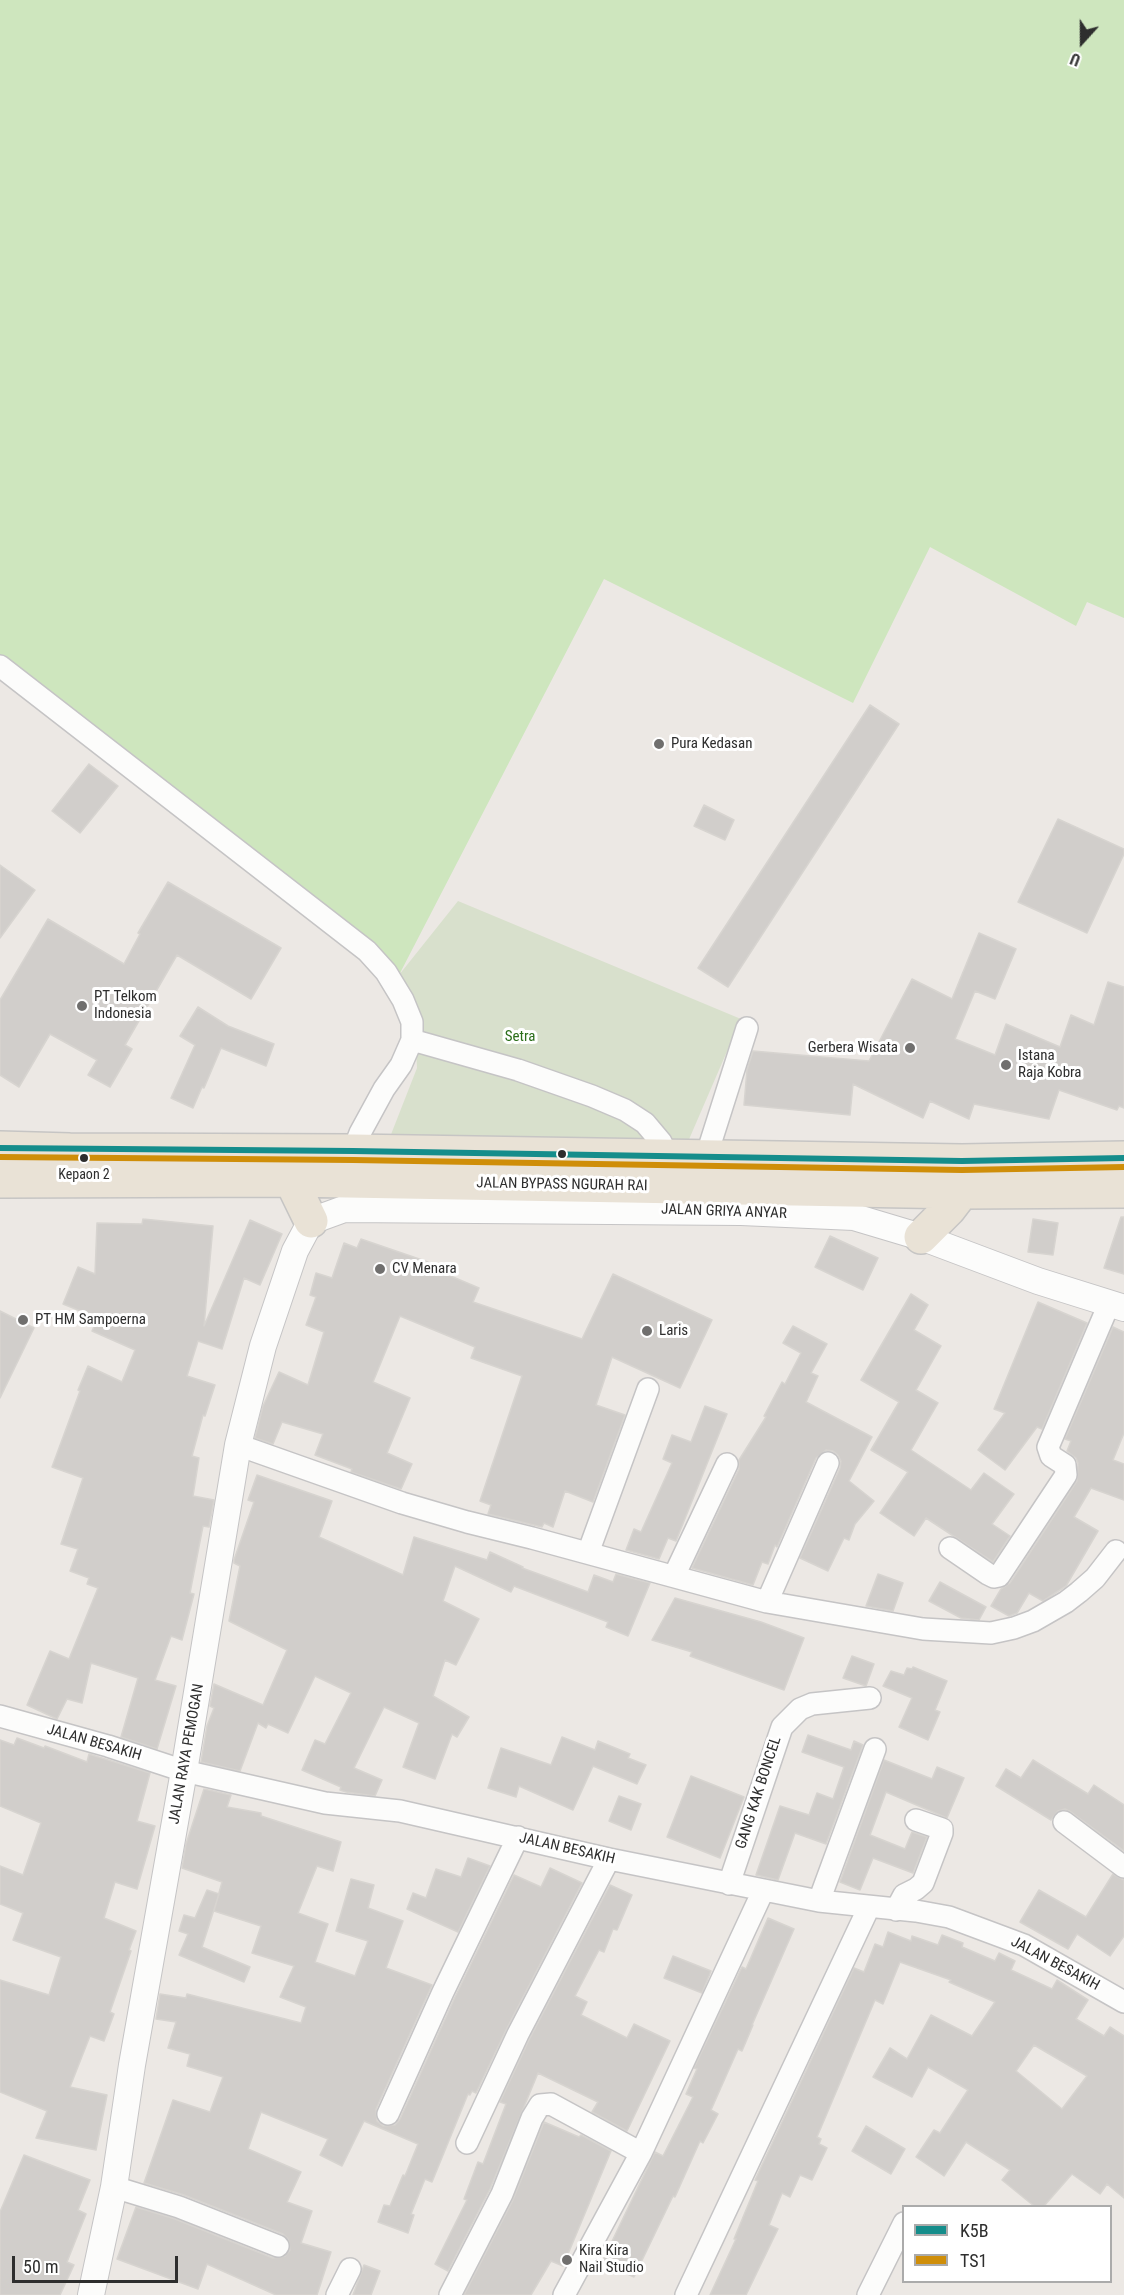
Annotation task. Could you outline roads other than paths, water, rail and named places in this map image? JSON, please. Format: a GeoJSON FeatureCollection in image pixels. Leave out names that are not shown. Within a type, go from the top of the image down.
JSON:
{"type":"FeatureCollection","features":[{"type":"Feature","properties":{"kind":"highway","name":"JALAN BYPASS NGURAH RAI"},"geometry":{"type":"LineString","coordinates":[[0,1148],[706,1157],[1124,1191]]}},
{"type":"Feature","properties":{"kind":"highway","name":"JALAN BYPASS NGURAH RAI"},"geometry":{"type":"LineString","coordinates":[[0,1181],[962,1177],[1124,1158]]}},
{"type":"Feature","properties":{"kind":"highway"},"geometry":{"type":"LineString","coordinates":[[921,1237],[950,1209],[962,1177]]}},
{"type":"Feature","properties":{"kind":"highway"},"geometry":{"type":"LineString","coordinates":[[291,1180],[311,1221]]}},
{"type":"Feature","properties":{"kind":"street"},"geometry":{"type":"LineString","coordinates":[[0,666],[367,951],[386,972],[403,1000],[412,1022],[412,1040],[404,1059],[360,1133],[353,1151]]}},
{"type":"Feature","properties":{"kind":"street"},"geometry":{"type":"LineString","coordinates":[[706,1157],[747,1028]]}},
{"type":"Feature","properties":{"kind":"street"},"geometry":{"type":"LineString","coordinates":[[412,1040],[518,1070],[625,1110],[645,1123],[661,1142],[668,1157]]}},
{"type":"Feature","properties":{"kind":"street","name":"JALAN GRIYA ANYAR"},"geometry":{"type":"LineString","coordinates":[[311,1221],[344,1209],[741,1212],[854,1217],[921,1237],[1038,1281],[1116,1306]]}},
{"type":"Feature","properties":{"kind":"street","name":"JALAN RAYA PEMOGAN"},"geometry":{"type":"LineString","coordinates":[[91,2295],[114,2187],[132,2065],[238,1445],[263,1346],[295,1251],[311,1221]]}},
{"type":"Feature","properties":{"kind":"street"},"geometry":{"type":"LineString","coordinates":[[950,1548],[988,1574],[994,1577],[999,1576],[1066,1475],[1065,1465],[1051,1456],[1048,1447],[1116,1306]]}},
{"type":"Feature","properties":{"kind":"street"},"geometry":{"type":"LineString","coordinates":[[588,1553],[648,1389]]}},
{"type":"Feature","properties":{"kind":"street"},"geometry":{"type":"LineString","coordinates":[[238,1445],[402,1503],[467,1522],[766,1602],[923,1629],[991,1633],[1014,1629],[1066,1602],[1095,1578],[1116,1551]]}},
{"type":"Feature","properties":{"kind":"street"},"geometry":{"type":"LineString","coordinates":[[766,1602],[828,1462]]}},
{"type":"Feature","properties":{"kind":"street"},"geometry":{"type":"LineString","coordinates":[[674,1576],[727,1464]]}},
{"type":"Feature","properties":{"kind":"street","name":"GANG KAK BONCEL"},"geometry":{"type":"LineString","coordinates":[[729,1884],[782,1727],[800,1709],[812,1704],[870,1698]]}},
{"type":"Feature","properties":{"kind":"street","name":"JALAN BESAKIH"},"geometry":{"type":"LineString","coordinates":[[0,1716],[108,1746],[184,1771],[325,1803],[400,1811],[609,1859],[644,1864],[729,1884],[819,1901],[949,1917],[1024,1945],[1122,1995]]}},
{"type":"Feature","properties":{"kind":"street"},"geometry":{"type":"LineString","coordinates":[[819,1901],[875,1749]]}},
{"type":"Feature","properties":{"kind":"street"},"geometry":{"type":"LineString","coordinates":[[896,1910],[904,1895],[923,1883],[942,1833],[942,1829],[916,1820]]}},
{"type":"Feature","properties":{"kind":"street"},"geometry":{"type":"LineString","coordinates":[[1064,1822],[1124,1867]]}},
{"type":"Feature","properties":{"kind":"street"},"geometry":{"type":"LineString","coordinates":[[388,2114],[443,1992],[518,1837]]}},
{"type":"Feature","properties":{"kind":"street"},"geometry":{"type":"LineString","coordinates":[[467,2143],[518,2034],[609,1859]]}},
{"type":"Feature","properties":{"kind":"street"},"geometry":{"type":"LineString","coordinates":[[564,2295],[641,2153],[763,1890]]}},
{"type":"Feature","properties":{"kind":"street"},"geometry":{"type":"LineString","coordinates":[[686,2295],[868,1907]]}},
{"type":"Feature","properties":{"kind":"street"},"geometry":{"type":"LineString","coordinates":[[450,2295],[502,2194],[532,2118],[540,2105],[551,2104],[641,2153]]}},
{"type":"Feature","properties":{"kind":"street"},"geometry":{"type":"LineString","coordinates":[[114,2187],[179,2207],[278,2246]]}},
{"type":"Feature","properties":{"kind":"street"},"geometry":{"type":"LineString","coordinates":[[868,2295],[902,2225]]}},
{"type":"Feature","properties":{"kind":"street"},"geometry":{"type":"LineString","coordinates":[[337,2295],[350,2269]]}},
{"type":"Feature","properties":{"kind":"place","name":"Pura Kedasan"},"geometry":{"type":"Point","coordinates":[659,744]}},
{"type":"Feature","properties":{"kind":"place","name":"PT Telkom Indonesia"},"geometry":{"type":"Point","coordinates":[82,1006]}},
{"type":"Feature","properties":{"kind":"place","name":"Gerbera Wisata"},"geometry":{"type":"Point","coordinates":[910,1048]}},
{"type":"Feature","properties":{"kind":"place","name":"Istana Raja Kobra"},"geometry":{"type":"Point","coordinates":[1006,1065]}},
{"type":"Feature","properties":{"kind":"place","name":"Kepaon 2"},"geometry":{"type":"Point","coordinates":[84,1158]}},
{"type":"Feature","properties":{"kind":"place","name":"CV Menara"},"geometry":{"type":"Point","coordinates":[380,1269]}},
{"type":"Feature","properties":{"kind":"place","name":"PT HM Sampoerna"},"geometry":{"type":"Point","coordinates":[23,1320]}},
{"type":"Feature","properties":{"kind":"place","name":"Laris"},"geometry":{"type":"Point","coordinates":[647,1331]}},
{"type":"Feature","properties":{"kind":"place","name":"Kira Kira Nail Studio"},"geometry":{"type":"Point","coordinates":[567,2260]}},
{"type":"Feature","properties":{"kind":"park label","name":"Setra"},"geometry":{"type":"Point","coordinates":[520,1037]}}]}
